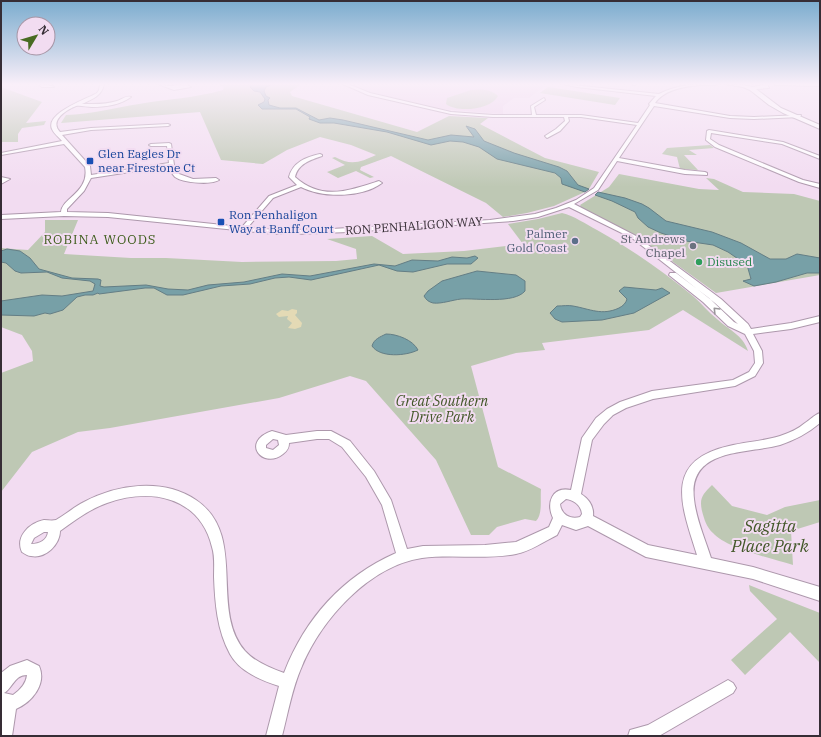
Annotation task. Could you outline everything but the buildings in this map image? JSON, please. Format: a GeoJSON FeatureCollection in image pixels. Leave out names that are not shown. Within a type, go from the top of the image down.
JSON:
{"type":"FeatureCollection","features":[{"type":"Feature","properties":{"kind":"main road"},"geometry":{"type":"LineString","coordinates":[[800,118],[820,127]]}},
{"type":"Feature","properties":{"kind":"main road"},"geometry":{"type":"LineString","coordinates":[[806,118],[820,124]]}},
{"type":"Feature","properties":{"kind":"street"},"geometry":{"type":"LineString","coordinates":[[55,118],[53,127],[88,167],[89,177],[85,186],[64,209],[64,213]]}},
{"type":"Feature","properties":{"kind":"street"},"geometry":{"type":"LineString","coordinates":[[547,137],[558,130],[567,121],[566,118]]}},
{"type":"Feature","properties":{"kind":"street"},"geometry":{"type":"LineString","coordinates":[[603,118],[639,124]]}},
{"type":"Feature","properties":{"kind":"street","name":"RON PENHALIGON WAY"},"geometry":{"type":"LineString","coordinates":[[1,217],[64,213],[243,229],[301,232],[502,220],[544,213],[566,206],[580,200],[596,189],[642,118]]}},
{"type":"Feature","properties":{"kind":"street"},"geometry":{"type":"LineString","coordinates":[[58,134],[91,129],[168,125]]}},
{"type":"Feature","properties":{"kind":"street"},"geometry":{"type":"LineString","coordinates":[[820,158],[783,143],[710,128],[708,140],[717,146],[801,181],[820,186]]}},
{"type":"Feature","properties":{"kind":"street"},"geometry":{"type":"LineString","coordinates":[[1,154],[65,142]]}},
{"type":"Feature","properties":{"kind":"street"},"geometry":{"type":"LineString","coordinates":[[151,145],[169,144],[172,164],[176,174],[183,179],[216,180]]}},
{"type":"Feature","properties":{"kind":"street"},"geometry":{"type":"LineString","coordinates":[[320,155],[302,162],[294,170],[292,177],[301,185],[322,192],[342,193],[361,190],[379,183]]}},
{"type":"Feature","properties":{"kind":"street"},"geometry":{"type":"LineString","coordinates":[[616,159],[685,172],[704,174]]}},
{"type":"Feature","properties":{"kind":"street"},"geometry":{"type":"LineString","coordinates":[[89,177],[172,164]]}},
{"type":"Feature","properties":{"kind":"street"},"geometry":{"type":"LineString","coordinates":[[1,179],[7,179],[1,182]]}},
{"type":"Feature","properties":{"kind":"street"},"geometry":{"type":"LineString","coordinates":[[243,229],[271,198],[301,185]]}},
{"type":"Feature","properties":{"kind":"street"},"geometry":{"type":"LineString","coordinates":[[566,206],[636,246],[706,300],[731,324],[748,332],[758,351],[759,363],[752,374],[735,383],[652,395],[638,399],[610,412],[600,421],[588,438],[583,453],[575,496]]}},
{"type":"Feature","properties":{"kind":"street"},"geometry":{"type":"LineString","coordinates":[[748,332],[791,326],[820,319]]}},
{"type":"Feature","properties":{"kind":"street"},"geometry":{"type":"LineString","coordinates":[[706,562],[692,516],[688,497],[689,480],[692,472],[703,459],[718,452],[773,442],[795,435],[807,429],[820,417]]}},
{"type":"Feature","properties":{"kind":"street"},"geometry":{"type":"LineString","coordinates":[[283,440],[317,435],[332,435],[346,444],[370,474],[387,504],[403,556]]}},
{"type":"Feature","properties":{"kind":"street"},"geometry":{"type":"LineString","coordinates":[[54,528],[91,504],[112,496],[128,493],[148,491],[163,492],[181,497],[195,505],[206,516],[214,531],[218,543],[224,613],[228,635],[235,650],[247,663],[266,674],[288,682]]}},
{"type":"Feature","properties":{"kind":"street"},"geometry":{"type":"LineString","coordinates":[[564,494],[575,496],[586,506],[588,515],[587,519],[580,524],[569,524],[559,518],[554,508],[556,499],[564,494]]}},
{"type":"Feature","properties":{"kind":"street"},"geometry":{"type":"LineString","coordinates":[[274,736],[288,682],[296,661],[326,613],[339,597],[352,586],[385,564],[403,556],[423,552],[485,551],[517,548],[553,531],[559,518]]}},
{"type":"Feature","properties":{"kind":"street"},"geometry":{"type":"LineString","coordinates":[[587,519],[646,551],[706,562],[753,573],[820,594]]}},
{"type":"Feature","properties":{"kind":"street"},"geometry":{"type":"LineString","coordinates":[[1,687],[6,672],[26,666],[31,668],[35,675],[34,681],[27,693],[15,701],[5,702],[4,736]]}},
{"type":"Feature","properties":{"kind":"street"},"geometry":{"type":"LineString","coordinates":[[636,736],[651,732],[728,688]]}},
{"type":"Feature","properties":{"kind":"green space"},"geometry":{"type":"Polygon","coordinates":[[[1,118],[30,118],[26,123],[46,121],[44,125],[22,128],[18,134],[18,142],[1,142],[1,118]]]}},
{"type":"Feature","properties":{"kind":"green space"},"geometry":{"type":"Polygon","coordinates":[[[64,118],[119,118],[61,123],[64,118]]]}},
{"type":"Feature","properties":{"kind":"green space"},"geometry":{"type":"Polygon","coordinates":[[[203,118],[370,118],[417,132],[444,118],[487,118],[480,124],[545,158],[599,172],[589,189],[585,192],[554,206],[503,217],[486,203],[391,156],[361,167],[360,170],[374,177],[370,178],[356,171],[338,178],[327,172],[345,165],[332,158],[335,157],[341,160],[356,162],[366,160],[376,155],[351,145],[320,137],[287,150],[263,164],[221,160],[203,118]]]}},
{"type":"Feature","properties":{"kind":"green space"},"geometry":{"type":"Polygon","coordinates":[[[710,145],[714,148],[689,150],[697,155],[684,155],[698,170],[680,169],[677,157],[662,154],[667,148],[710,145]]]}},
{"type":"Feature","properties":{"kind":"green space"},"geometry":{"type":"Polygon","coordinates":[[[619,174],[699,189],[719,190],[706,178],[714,179],[743,192],[794,194],[820,201],[820,275],[716,293],[637,236],[582,208],[580,205],[609,187],[619,174]]]}},
{"type":"Feature","properties":{"kind":"green space","name":"Great Southern Drive Park"},"geometry":{"type":"Polygon","coordinates":[[[562,213],[575,218],[610,237],[670,278],[693,296],[739,337],[746,345],[748,351],[683,310],[649,330],[542,343],[545,350],[516,353],[471,366],[498,467],[541,489],[540,514],[536,521],[525,519],[497,527],[489,535],[471,535],[436,460],[366,381],[350,376],[279,398],[110,428],[78,432],[32,452],[1,492],[1,373],[33,361],[32,351],[22,335],[1,327],[1,248],[28,250],[45,232],[45,220],[78,220],[64,254],[242,262],[336,261],[357,259],[356,249],[327,239],[372,236],[403,254],[464,251],[523,244],[508,224],[562,213]]]}},
{"type":"Feature","properties":{"kind":"green space","name":"Sagitta Place Park"},"geometry":{"type":"Polygon","coordinates":[[[712,485],[732,506],[767,515],[785,507],[820,500],[820,522],[791,531],[793,565],[750,552],[719,538],[707,526],[701,507],[701,499],[712,485]]]}},
{"type":"Feature","properties":{"kind":"green space"},"geometry":{"type":"Polygon","coordinates":[[[749,585],[820,613],[820,663],[790,632],[745,675],[731,660],[777,619],[750,591],[749,585]]]}},
{"type":"Feature","properties":{"kind":"sand"},"geometry":{"type":"Polygon","coordinates":[[[292,309],[297,310],[295,315],[302,323],[301,327],[295,329],[288,328],[292,323],[287,319],[288,316],[279,317],[276,314],[282,310],[288,311],[292,309]]]}},
{"type":"Feature","properties":{"kind":"shaded area"},"geometry":{"type":"Polygon","coordinates":[[[316,118],[319,120],[333,118],[343,120],[428,140],[451,135],[474,137],[466,126],[475,129],[484,141],[567,171],[578,185],[589,189],[585,192],[562,184],[561,178],[555,173],[497,159],[479,147],[463,142],[450,141],[431,145],[387,132],[334,123],[320,123],[309,119],[316,118]]]}},
{"type":"Feature","properties":{"kind":"shaded area"},"geometry":{"type":"Polygon","coordinates":[[[598,192],[625,198],[642,204],[666,221],[712,232],[741,243],[770,259],[786,259],[797,254],[820,258],[820,273],[807,273],[776,282],[754,286],[743,281],[751,279],[747,265],[728,252],[713,245],[686,241],[648,227],[638,218],[635,212],[595,195],[598,192]]]}},
{"type":"Feature","properties":{"kind":"shaded area"},"geometry":{"type":"Polygon","coordinates":[[[7,249],[20,251],[30,258],[39,269],[72,278],[98,279],[101,280],[100,286],[104,287],[146,285],[168,289],[188,290],[208,285],[244,282],[282,274],[310,276],[374,264],[395,266],[412,260],[438,261],[452,257],[467,258],[475,256],[478,258],[471,264],[447,264],[413,272],[397,271],[379,265],[311,280],[289,277],[275,278],[250,284],[221,286],[183,295],[167,295],[154,288],[98,293],[77,297],[63,310],[50,314],[45,313],[34,316],[1,315],[1,301],[42,295],[62,296],[93,291],[95,284],[90,281],[62,278],[47,272],[21,273],[15,271],[6,263],[1,262],[1,251],[7,249]]]}},
{"type":"Feature","properties":{"kind":"shaded area"},"geometry":{"type":"Polygon","coordinates":[[[477,271],[516,275],[525,281],[525,291],[513,298],[495,300],[461,299],[436,303],[429,301],[424,296],[428,291],[442,281],[477,271]]]}},
{"type":"Feature","properties":{"kind":"shaded area"},"geometry":{"type":"Polygon","coordinates":[[[624,287],[656,290],[662,288],[670,293],[634,313],[602,320],[562,322],[555,319],[550,313],[557,306],[573,306],[601,312],[613,310],[626,302],[627,299],[619,291],[624,287]]]}},
{"type":"Feature","properties":{"kind":"shaded area"},"geometry":{"type":"Polygon","coordinates":[[[386,334],[404,338],[416,346],[418,350],[400,355],[381,353],[372,346],[378,338],[386,334]]]}},
{"type":"Feature","properties":{"kind":"place","name":"Glen Eagles Dr near Firestone Ct"},"geometry":{"type":"Point","coordinates":[90,161]}},
{"type":"Feature","properties":{"kind":"place","name":"Ron Penhaligon Way at Banff Court"},"geometry":{"type":"Point","coordinates":[221,222]}},
{"type":"Feature","properties":{"kind":"place","name":"Palmer Gold Coast"},"geometry":{"type":"Point","coordinates":[575,241]}},
{"type":"Feature","properties":{"kind":"place","name":"St Andrews Chapel"},"geometry":{"type":"Point","coordinates":[693,246]}},
{"type":"Feature","properties":{"kind":"place","name":"Disused"},"geometry":{"type":"Point","coordinates":[699,262]}},
{"type":"Feature","properties":{"kind":"district","name":"ROBINA WOODS"},"geometry":{"type":"Point","coordinates":[100,239]}}]}
